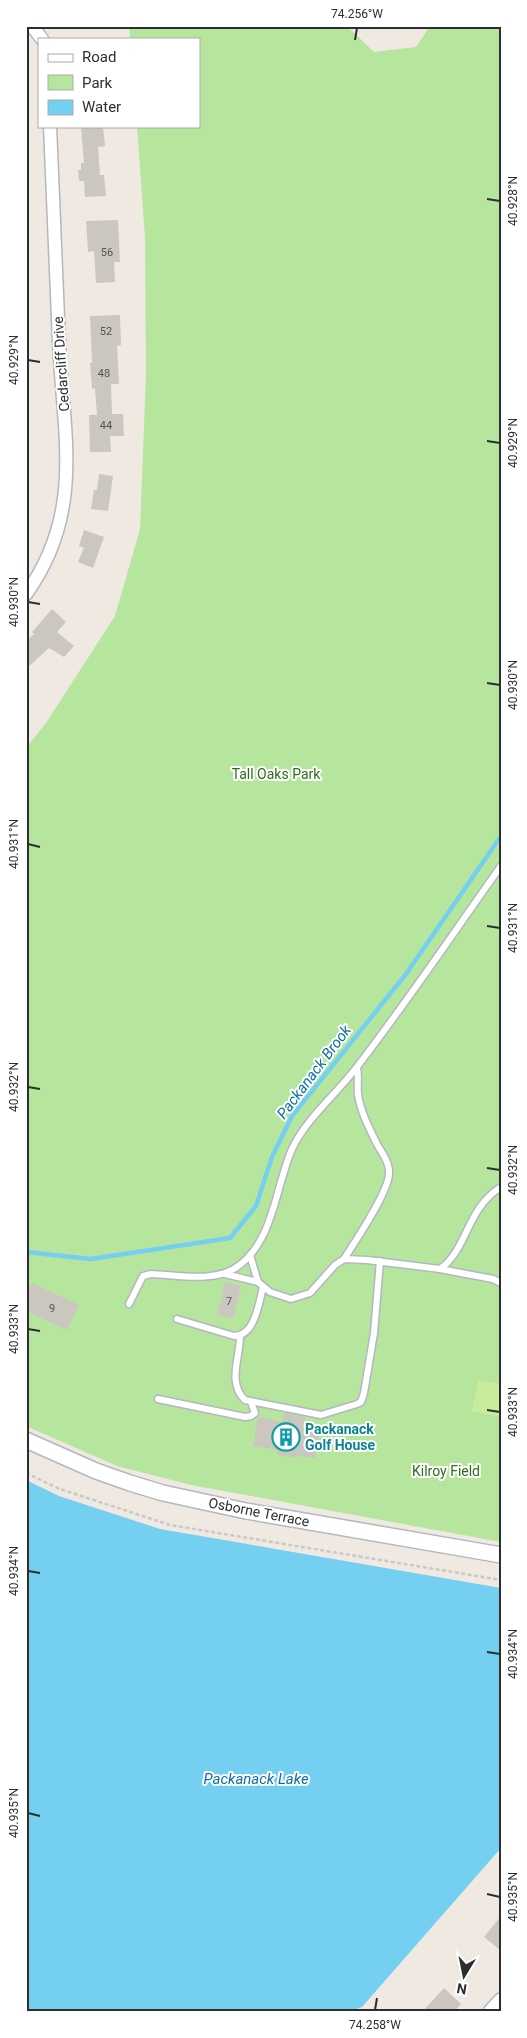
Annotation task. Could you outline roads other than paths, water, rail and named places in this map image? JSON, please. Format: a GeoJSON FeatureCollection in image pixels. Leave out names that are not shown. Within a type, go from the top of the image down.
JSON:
{"type":"FeatureCollection","features":[{"type":"Feature","properties":{"kind":"street","name":"Cedarcliff Drive"},"geometry":{"type":"LineString","coordinates":[[26,594],[46,562],[56,537],[63,511],[67,484],[68,457],[59,352],[50,128]]}},
{"type":"Feature","properties":{"kind":"street","name":"Osborne Terrace"},"geometry":{"type":"LineString","coordinates":[[26,1440],[96,1471],[163,1493],[246,1511],[501,1555]]}},
{"type":"Feature","properties":{"kind":"street"},"geometry":{"type":"LineString","coordinates":[[491,2012],[501,2001]]}},
{"type":"Feature","properties":{"kind":"lane"},"geometry":{"type":"LineString","coordinates":[[225,1274],[237,1267],[250,1255],[261,1240],[272,1214],[291,1152],[299,1136],[357,1068],[399,1012],[413,989],[501,866]]}},
{"type":"Feature","properties":{"kind":"lane"},"geometry":{"type":"LineString","coordinates":[[129,1304],[143,1276],[146,1274],[225,1274],[261,1284],[285,1298],[302,1297],[310,1293],[335,1265],[344,1259],[365,1227],[386,1188],[389,1177],[386,1159],[370,1130],[360,1104],[357,1068]]}},
{"type":"Feature","properties":{"kind":"lane"},"geometry":{"type":"LineString","coordinates":[[440,1269],[453,1257],[468,1224],[484,1200],[501,1186]]}},
{"type":"Feature","properties":{"kind":"lane"},"geometry":{"type":"LineString","coordinates":[[177,1320],[234,1336],[240,1336],[248,1329],[254,1320],[261,1284],[250,1255]]}},
{"type":"Feature","properties":{"kind":"lane"},"geometry":{"type":"LineString","coordinates":[[344,1259],[440,1269],[493,1279],[501,1283]]}},
{"type":"Feature","properties":{"kind":"lane"},"geometry":{"type":"LineString","coordinates":[[240,1336],[236,1381],[245,1400],[321,1415],[342,1410],[361,1402],[374,1333],[380,1262]]}},
{"type":"Feature","properties":{"kind":"lane"},"geometry":{"type":"LineString","coordinates":[[158,1399],[245,1417],[255,1413],[251,1402]]}},
{"type":"Feature","properties":{"kind":"water","name":"Packanack Lake"},"geometry":{"type":"Polygon","coordinates":[[[26,1480],[59,1496],[160,1529],[501,1588],[501,1848],[362,2007],[348,2012],[26,2012],[26,1480]]]}},
{"type":"Feature","properties":{"kind":"waterway","name":"Packanack Brook"},"geometry":{"type":"LineString","coordinates":[[26,1252],[91,1259],[230,1238],[256,1206],[272,1157],[292,1116],[406,974],[501,836]]}},
{"type":"Feature","properties":{"kind":"place","name":"Packanack Golf House"},"geometry":{"type":"Point","coordinates":[286,1437]}},
{"type":"Feature","properties":{"kind":"park label","name":"Tall Oaks Park"},"geometry":{"type":"Point","coordinates":[276,774]}},
{"type":"Feature","properties":{"kind":"park label","name":"Kilroy Field"},"geometry":{"type":"Point","coordinates":[446,1471]}}]}
